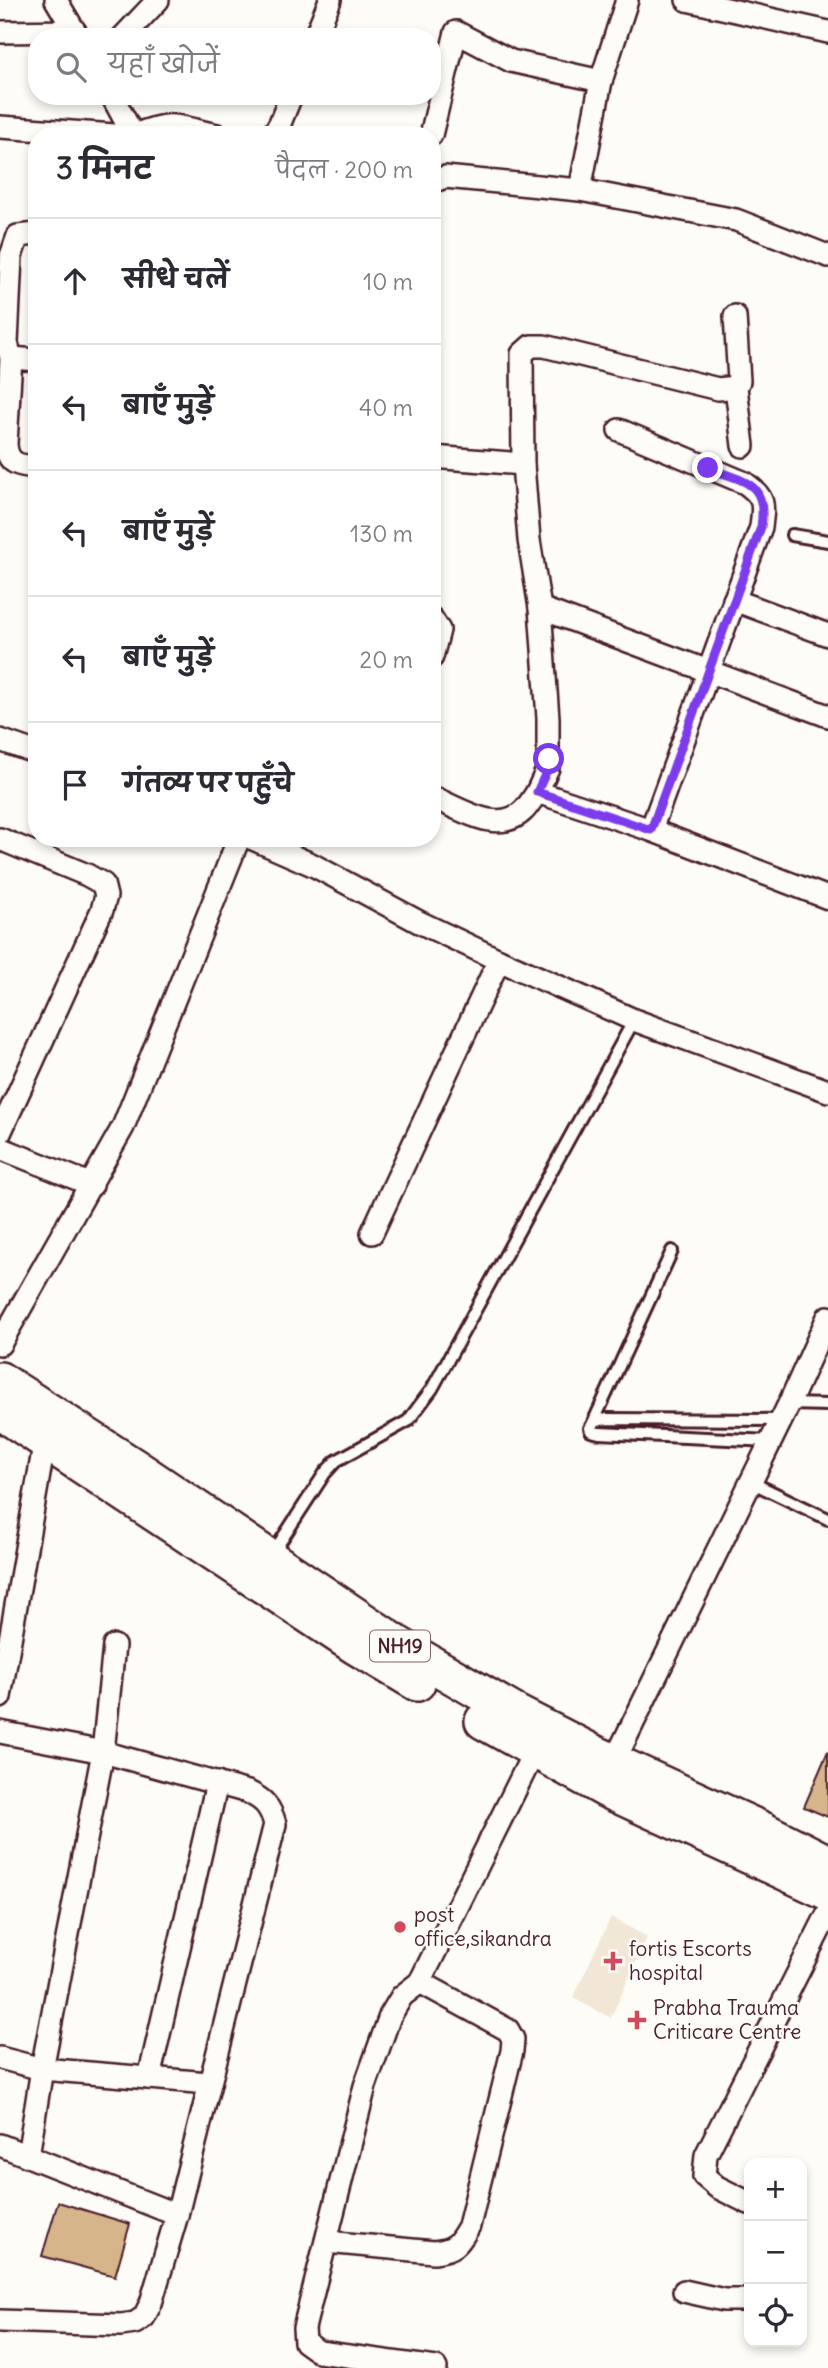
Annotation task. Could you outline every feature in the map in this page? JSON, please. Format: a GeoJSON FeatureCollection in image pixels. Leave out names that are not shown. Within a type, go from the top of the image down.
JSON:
{"type":"FeatureCollection","features":[{"type":"Feature","properties":{"kind":"highway","name":"NH19"},"geometry":{"type":"LineString","coordinates":[[0,1380],[138,1469],[399,1645],[516,1713],[828,1863]]}},
{"type":"Feature","properties":{"kind":"highway","name":"NH19"},"geometry":{"type":"LineString","coordinates":[[0,1411],[355,1646],[535,1751],[605,1789],[828,1892]]}},
{"type":"Feature","properties":{"kind":"street"},"geometry":{"type":"LineString","coordinates":[[56,0],[72,28]]}},
{"type":"Feature","properties":{"kind":"street"},"geometry":{"type":"LineString","coordinates":[[132,28],[158,0]]}},
{"type":"Feature","properties":{"kind":"street"},"geometry":{"type":"LineString","coordinates":[[319,28],[330,0]]}},
{"type":"Feature","properties":{"kind":"street"},"geometry":{"type":"LineString","coordinates":[[580,190],[601,81],[627,0]]}},
{"type":"Feature","properties":{"kind":"street"},"geometry":{"type":"LineString","coordinates":[[687,0],[828,32]]}},
{"type":"Feature","properties":{"kind":"street"},"geometry":{"type":"LineString","coordinates":[[0,32],[28,33]]}},
{"type":"Feature","properties":{"kind":"street"},"geometry":{"type":"LineString","coordinates":[[441,94],[456,32],[512,61],[601,81]]}},
{"type":"Feature","properties":{"kind":"street"},"geometry":{"type":"LineString","coordinates":[[117,105],[129,126]]}},
{"type":"Feature","properties":{"kind":"street"},"geometry":{"type":"LineString","coordinates":[[278,126],[287,105]]}},
{"type":"Feature","properties":{"kind":"street"},"geometry":{"type":"LineString","coordinates":[[433,126],[438,105]]}},
{"type":"Feature","properties":{"kind":"street"},"geometry":{"type":"LineString","coordinates":[[157,126],[179,126]]}},
{"type":"Feature","properties":{"kind":"street"},"geometry":{"type":"LineString","coordinates":[[0,127],[28,129]]}},
{"type":"Feature","properties":{"kind":"street"},"geometry":{"type":"LineString","coordinates":[[441,179],[580,190],[736,220],[828,256]]}},
{"type":"Feature","properties":{"kind":"street"},"geometry":{"type":"LineString","coordinates":[[28,235],[18,236],[7,242],[11,256],[7,343],[11,358],[6,455],[12,463],[28,466]]}},
{"type":"Feature","properties":{"kind":"street"},"geometry":{"type":"LineString","coordinates":[[735,316],[739,381],[736,387],[743,446]]}},
{"type":"Feature","properties":{"kind":"street"},"geometry":{"type":"LineString","coordinates":[[441,801],[490,821],[503,822],[524,811],[548,768],[540,608],[529,540],[523,464],[522,354],[531,346],[563,350],[718,389],[736,387]]}},
{"type":"Feature","properties":{"kind":"street"},"geometry":{"type":"LineString","coordinates":[[11,358],[28,359]]}},
{"type":"Feature","properties":{"kind":"street"},"geometry":{"type":"LineString","coordinates":[[619,430],[745,483],[759,492],[764,508],[761,527],[651,830]]}},
{"type":"Feature","properties":{"kind":"street"},"geometry":{"type":"LineString","coordinates":[[441,458],[523,464]]}},
{"type":"Feature","properties":{"kind":"street"},"geometry":{"type":"LineString","coordinates":[[734,600],[828,635]]}},
{"type":"Feature","properties":{"kind":"street"},"geometry":{"type":"LineString","coordinates":[[540,608],[828,716]]}},
{"type":"Feature","properties":{"kind":"street"},"geometry":{"type":"LineString","coordinates":[[0,740],[28,750]]}},
{"type":"Feature","properties":{"kind":"street"},"geometry":{"type":"LineString","coordinates":[[537,792],[651,830],[828,898]]}},
{"type":"Feature","properties":{"kind":"street"},"geometry":{"type":"LineString","coordinates":[[0,839],[87,875],[103,884],[106,896],[0,1133]]}},
{"type":"Feature","properties":{"kind":"street"},"geometry":{"type":"LineString","coordinates":[[0,1344],[123,1127],[235,847]]}},
{"type":"Feature","properties":{"kind":"street"},"geometry":{"type":"LineString","coordinates":[[271,847],[419,922],[634,1020],[828,1091]]}},
{"type":"Feature","properties":{"kind":"street"},"geometry":{"type":"LineString","coordinates":[[372,1233],[499,960]]}},
{"type":"Feature","properties":{"kind":"street"},"geometry":{"type":"LineString","coordinates":[[0,1149],[92,1185]]}},
{"type":"Feature","properties":{"kind":"street"},"geometry":{"type":"LineString","coordinates":[[614,1762],[822,1339],[828,1317]]}},
{"type":"Feature","properties":{"kind":"street"},"geometry":{"type":"LineString","coordinates":[[0,1698],[45,1440]]}},
{"type":"Feature","properties":{"kind":"street"},"geometry":{"type":"LineString","coordinates":[[28,2155],[103,1752],[114,1646]]}},
{"type":"Feature","properties":{"kind":"street"},"geometry":{"type":"LineString","coordinates":[[0,1732],[103,1752],[248,1791],[271,1808],[275,1824],[177,2215],[151,2303],[144,2317],[135,2323],[0,2321]]}},
{"type":"Feature","properties":{"kind":"street"},"geometry":{"type":"LineString","coordinates":[[436,2368],[319,2352],[305,2342],[304,2328],[365,2086],[390,2016],[402,1996],[421,1982],[535,1751]]}},
{"type":"Feature","properties":{"kind":"street"},"geometry":{"type":"LineString","coordinates":[[149,2078],[216,1783]]}},
{"type":"Feature","properties":{"kind":"street"},"geometry":{"type":"LineString","coordinates":[[744,2200],[704,2176],[706,2155],[828,1913]]}},
{"type":"Feature","properties":{"kind":"street"},"geometry":{"type":"LineString","coordinates":[[326,2242],[448,2251],[460,2242],[469,2226],[513,2039],[508,2030],[421,1982]]}},
{"type":"Feature","properties":{"kind":"street"},"geometry":{"type":"LineString","coordinates":[[0,2058],[42,2069],[208,2083]]}},
{"type":"Feature","properties":{"kind":"street"},"geometry":{"type":"LineString","coordinates":[[0,2145],[177,2215]]}},
{"type":"Feature","properties":{"kind":"street"},"geometry":{"type":"LineString","coordinates":[[684,2291],[724,2300],[744,2300]]}},
{"type":"Feature","properties":{"kind":"lane"},"geometry":{"type":"LineString","coordinates":[[792,535],[828,541]]}},
{"type":"Feature","properties":{"kind":"lane"},"geometry":{"type":"LineString","coordinates":[[270,1559],[325,1473],[336,1461],[408,1421],[432,1389],[634,1020]]}},
{"type":"Feature","properties":{"kind":"lane"},"geometry":{"type":"LineString","coordinates":[[672,1251],[591,1431],[771,1441]]}},
{"type":"Feature","properties":{"kind":"lane"},"geometry":{"type":"LineString","coordinates":[[592,1425],[604,1419],[785,1412],[828,1405]]}},
{"type":"Feature","properties":{"kind":"lane"},"geometry":{"type":"LineString","coordinates":[[751,1482],[828,1519]]}},
{"type":"Feature","properties":{"kind":"shaded area","name":"fortis Escorts hospital"},"geometry":{"type":"Polygon","coordinates":[[[611,1917],[647,1937],[611,2018],[573,1998],[611,1917]]]}},
{"type":"Feature","properties":{"kind":"building"},"geometry":{"type":"Polygon","coordinates":[[[828,1751],[828,1817],[804,1807],[828,1751]]]}},
{"type":"Feature","properties":{"kind":"building"},"geometry":{"type":"Polygon","coordinates":[[[58,2202],[130,2224],[115,2276],[42,2256],[58,2202]]]}},
{"type":"Feature","properties":{"kind":"place","name":"post office,sikandra"},"geometry":{"type":"Point","coordinates":[400,1927]}},
{"type":"Feature","properties":{"kind":"place","name":"fortis Escorts hospital"},"geometry":{"type":"Point","coordinates":[613,1961]}},
{"type":"Feature","properties":{"kind":"place","name":"Prabha Trauma Criticare Centre"},"geometry":{"type":"Point","coordinates":[637,2020]}},
{"type":"Feature","properties":{"kind":"route"},"geometry":{"type":"LineString","coordinates":[[549,759],[545,778],[537,792],[651,830],[761,527],[764,508],[759,492],[745,483],[708,468]]}}]}
